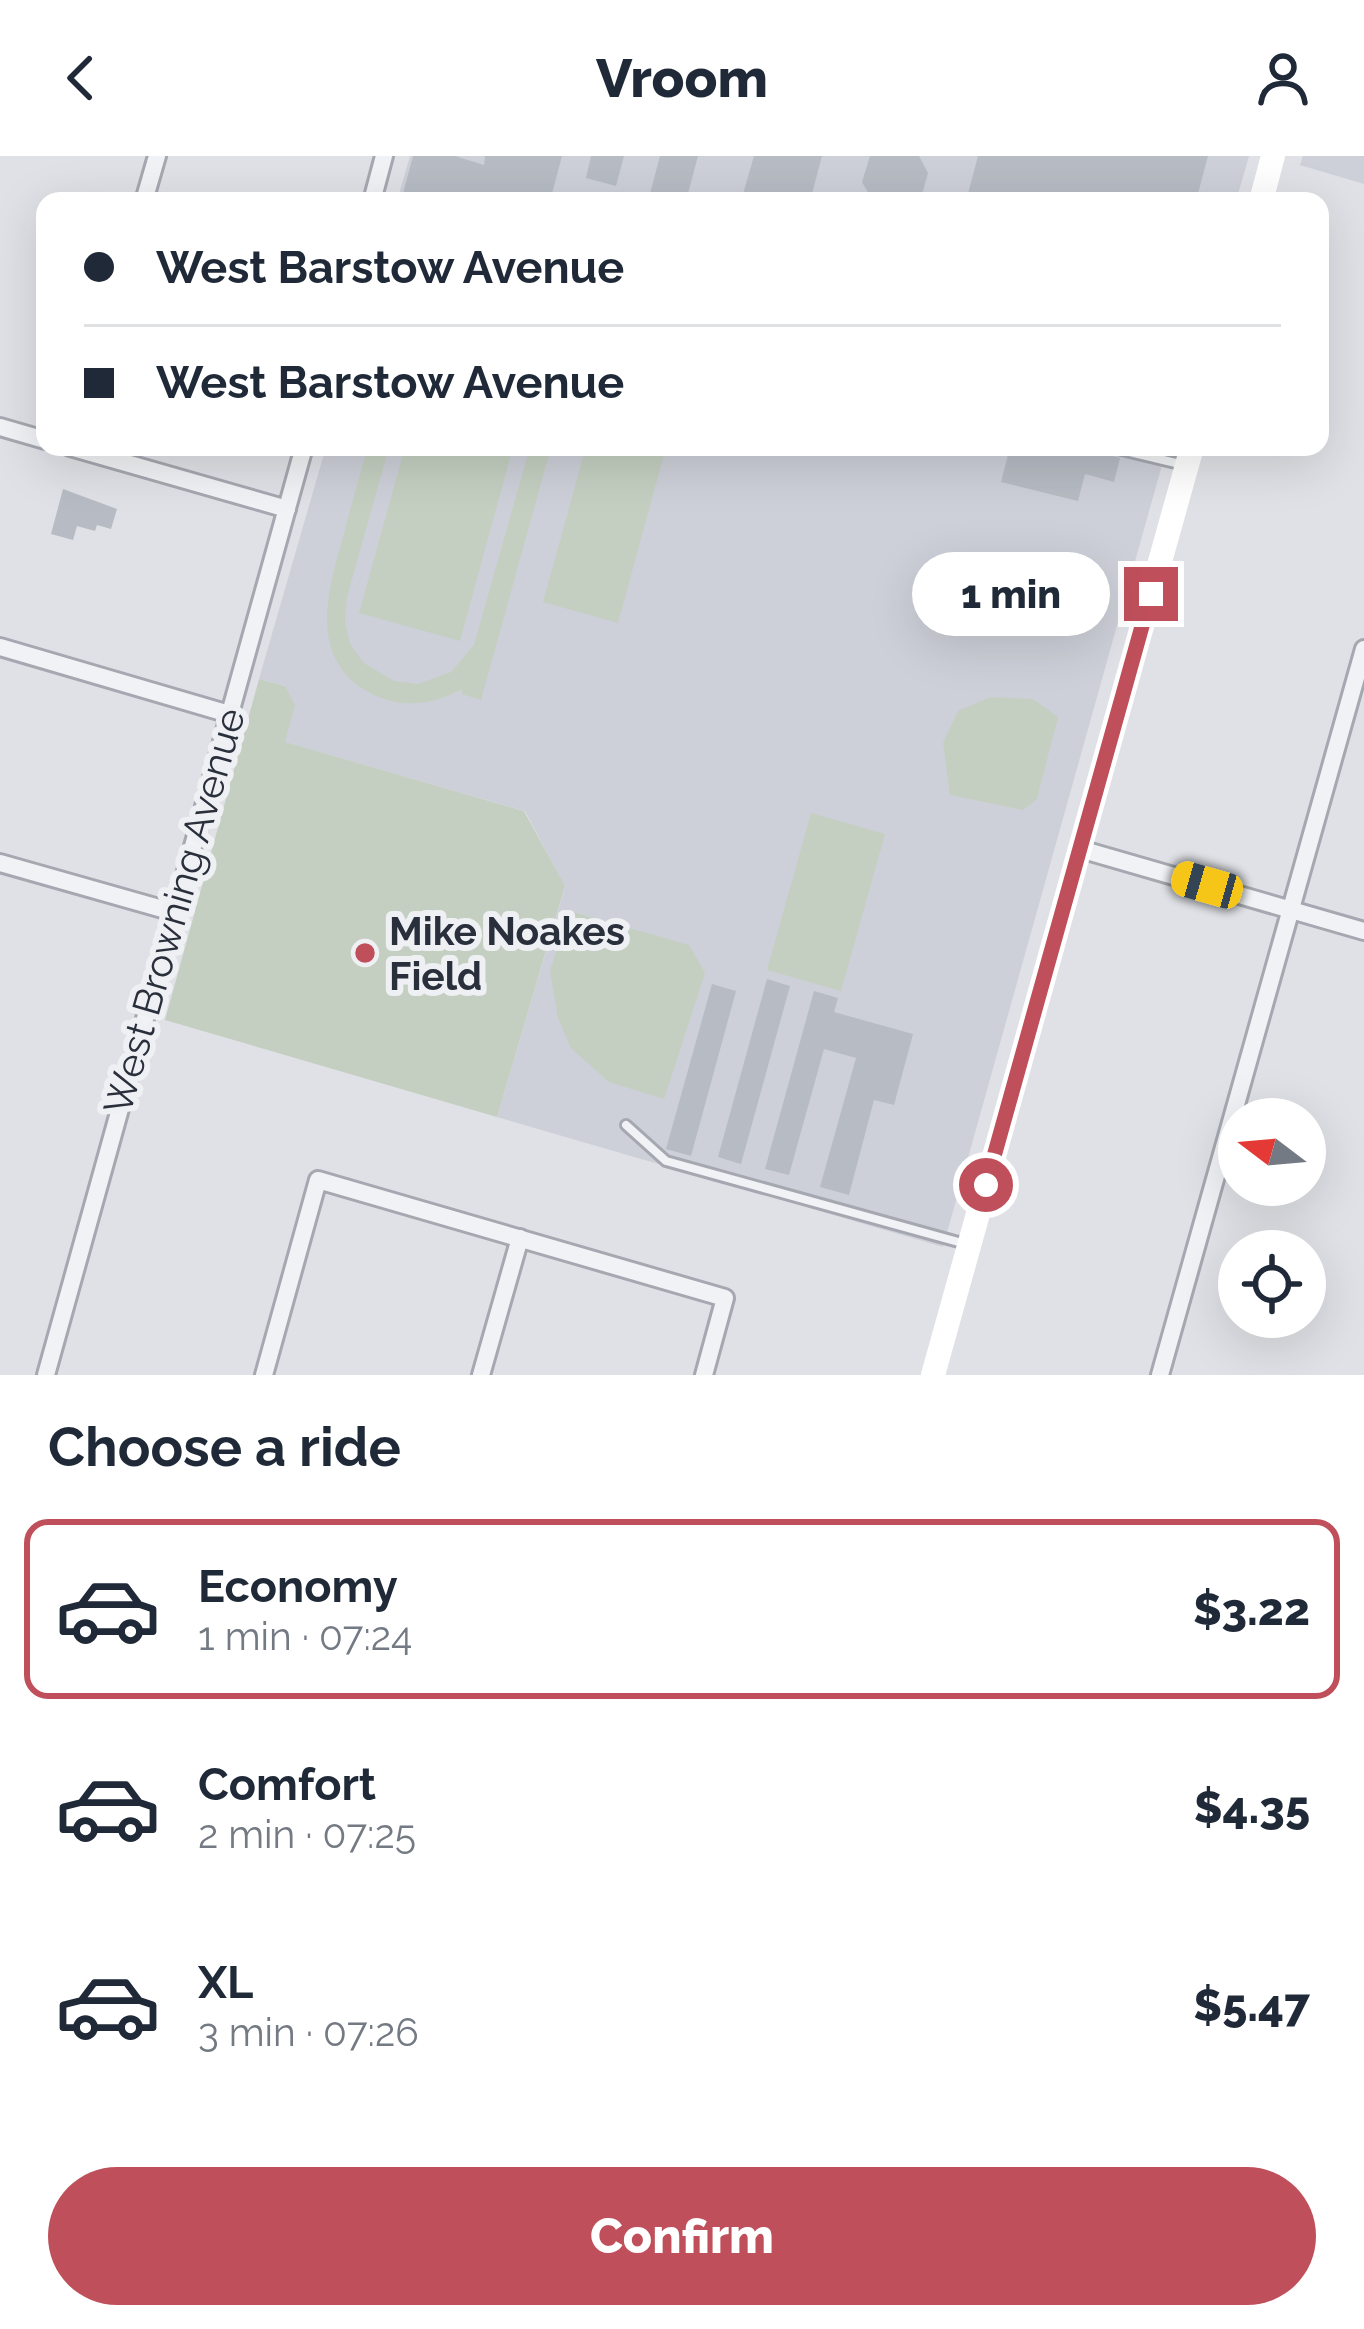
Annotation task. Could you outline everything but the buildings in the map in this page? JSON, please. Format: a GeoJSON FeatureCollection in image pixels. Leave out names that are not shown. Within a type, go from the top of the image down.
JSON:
{"type":"FeatureCollection","features":[{"type":"Feature","properties":{"kind":"street"},"geometry":{"type":"LineString","coordinates":[[147,192],[158,156]]}},
{"type":"Feature","properties":{"kind":"street"},"geometry":{"type":"LineString","coordinates":[[374,192],[384,156]]}},
{"type":"Feature","properties":{"kind":"street"},"geometry":{"type":"LineString","coordinates":[[1264,192],[1274,156]]}},
{"type":"Feature","properties":{"kind":"street"},"geometry":{"type":"LineString","coordinates":[[0,427],[36,437]]}},
{"type":"Feature","properties":{"kind":"street"},"geometry":{"type":"LineString","coordinates":[[102,456],[287,509]]}},
{"type":"Feature","properties":{"kind":"street","name":"West Browning Avenue"},"geometry":{"type":"LineString","coordinates":[[46,1375],[302,456]]}},
{"type":"Feature","properties":{"kind":"street"},"geometry":{"type":"LineString","coordinates":[[933,1375],[1189,456]]}},
{"type":"Feature","properties":{"kind":"street"},"geometry":{"type":"LineString","coordinates":[[0,647],[230,714]]}},
{"type":"Feature","properties":{"kind":"street"},"geometry":{"type":"LineString","coordinates":[[1160,1375],[1364,649]]}},
{"type":"Feature","properties":{"kind":"street"},"geometry":{"type":"LineString","coordinates":[[1080,849],[1364,931]]}},
{"type":"Feature","properties":{"kind":"street"},"geometry":{"type":"LineString","coordinates":[[0,863],[173,913]]}},
{"type":"Feature","properties":{"kind":"street"},"geometry":{"type":"LineString","coordinates":[[264,1375],[318,1180],[725,1298],[704,1375]]}},
{"type":"Feature","properties":{"kind":"street"},"geometry":{"type":"LineString","coordinates":[[481,1375],[520,1238]]}},
{"type":"Feature","properties":{"kind":"lane"},"geometry":{"type":"LineString","coordinates":[[626,1125],[666,1161],[970,1244]]}},
{"type":"Feature","properties":{"kind":"shaded area"},"geometry":{"type":"Polygon","coordinates":[[[410,156],[1249,156],[1239,192],[400,192],[410,156]]]}},
{"type":"Feature","properties":{"kind":"shaded area"},"geometry":{"type":"Polygon","coordinates":[[[1303,156],[1364,156],[1364,184],[1300,165],[1303,156]]]}},
{"type":"Feature","properties":{"kind":"shaded area"},"geometry":{"type":"Polygon","coordinates":[[[323,456],[1164,456],[943,1247],[497,1117],[565,887],[525,811],[284,742],[285,686],[259,679],[323,456]]]}},
{"type":"Feature","properties":{"kind":"green space"},"geometry":{"type":"Polygon","coordinates":[[[365,456],[386,456],[347,597],[350,644],[364,663],[394,681],[418,684],[451,672],[474,645],[527,456],[549,456],[481,700],[462,694],[462,689],[429,702],[395,702],[351,680],[330,645],[327,624],[337,558],[365,456]]]}},
{"type":"Feature","properties":{"kind":"green space"},"geometry":{"type":"Polygon","coordinates":[[[403,456],[511,456],[460,641],[359,613],[403,456]]]}},
{"type":"Feature","properties":{"kind":"green space"},"geometry":{"type":"Polygon","coordinates":[[[584,456],[664,456],[618,623],[543,602],[584,456]]]}},
{"type":"Feature","properties":{"kind":"green space","name":"Mike Noakes Field"},"geometry":{"type":"Polygon","coordinates":[[[259,679],[285,686],[295,705],[285,742],[524,811],[565,886],[497,1117],[165,1020],[259,679]]]}},
{"type":"Feature","properties":{"kind":"green space"},"geometry":{"type":"Polygon","coordinates":[[[991,697],[1033,699],[1058,717],[1037,799],[1023,810],[950,795],[943,743],[958,711],[991,697]]]}},
{"type":"Feature","properties":{"kind":"green space"},"geometry":{"type":"Polygon","coordinates":[[[811,813],[885,834],[841,991],[767,970],[811,813]]]}},
{"type":"Feature","properties":{"kind":"green space"},"geometry":{"type":"Polygon","coordinates":[[[569,911],[689,945],[705,973],[664,1099],[609,1082],[571,1048],[558,1018],[550,971],[569,911]]]}},
{"type":"Feature","properties":{"kind":"place","name":"Mike Noakes Field"},"geometry":{"type":"Point","coordinates":[365,953]}},
{"type":"Feature","properties":{"kind":"route"},"geometry":{"type":"LineString","coordinates":[[986,1185],[1151,594]]}}]}
